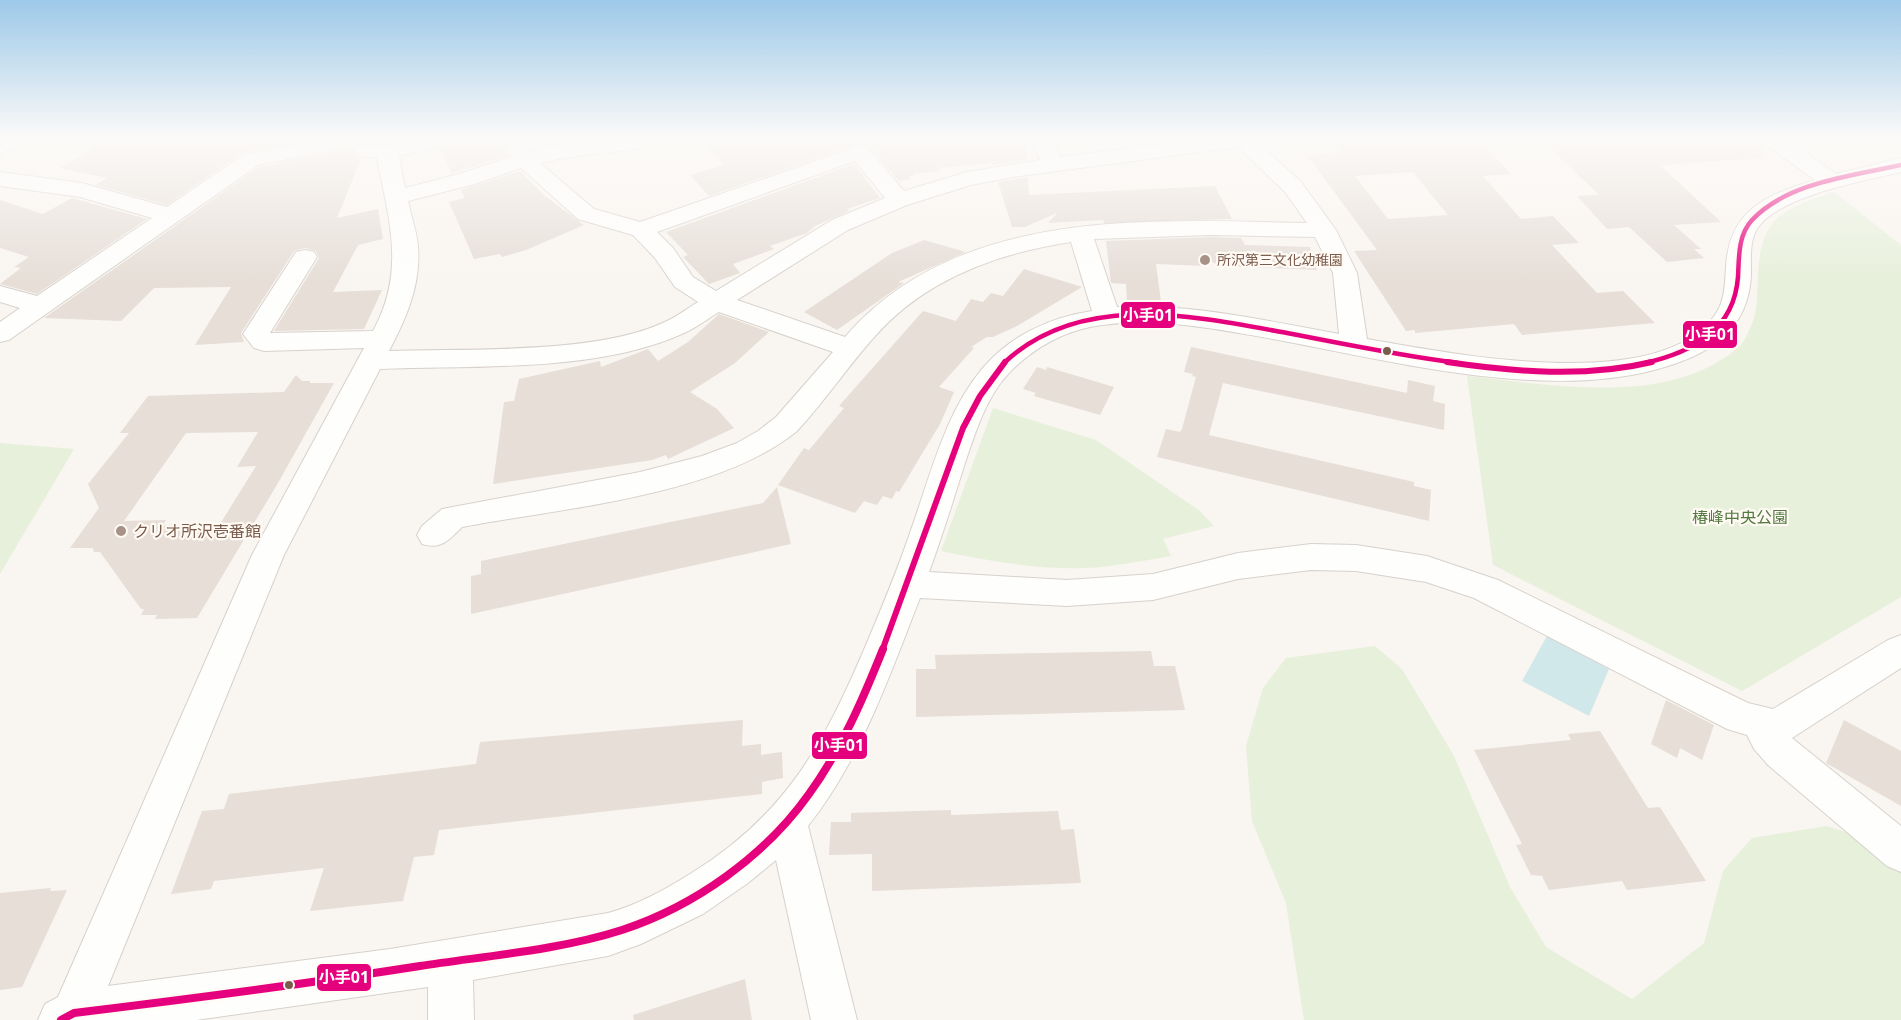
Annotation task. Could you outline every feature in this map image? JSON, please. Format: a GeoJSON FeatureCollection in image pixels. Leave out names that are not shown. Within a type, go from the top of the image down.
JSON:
{"type":"FeatureCollection","features":[{"type":"Feature","properties":{"kind":"street"},"geometry":{"type":"LineString","coordinates":[[64,188],[82,190],[172,216]]}},
{"type":"Feature","properties":{"kind":"street"},"geometry":{"type":"LineString","coordinates":[[0,334],[212,188]]}},
{"type":"Feature","properties":{"kind":"street"},"geometry":{"type":"LineString","coordinates":[[69,1018],[268,555],[377,350],[401,295],[406,248],[394,188]]}},
{"type":"Feature","properties":{"kind":"street"},"geometry":{"type":"LineString","coordinates":[[396,197],[433,188]]}},
{"type":"Feature","properties":{"kind":"street"},"geometry":{"type":"LineString","coordinates":[[558,188],[586,214],[641,231],[664,253],[684,282],[716,302],[849,348]]}},
{"type":"Feature","properties":{"kind":"street"},"geometry":{"type":"LineString","coordinates":[[641,231],[761,188]]}},
{"type":"Feature","properties":{"kind":"street"},"geometry":{"type":"LineString","coordinates":[[889,188],[899,200]]}},
{"type":"Feature","properties":{"kind":"street"},"geometry":{"type":"LineString","coordinates":[[305,257],[256,334],[264,342],[377,350],[583,352],[618,347],[649,339],[676,327],[840,225],[899,200],[939,188]]}},
{"type":"Feature","properties":{"kind":"street"},"geometry":{"type":"LineString","coordinates":[[1293,188],[1324,230],[1345,273],[1354,344]]}},
{"type":"Feature","properties":{"kind":"street"},"geometry":{"type":"LineString","coordinates":[[69,1018],[450,962],[618,932],[680,904],[752,854],[787,821],[818,784],[838,747],[909,584],[967,417],[999,365],[1021,346],[1042,334],[1070,324],[1107,316],[1163,315],[1216,321],[1460,362],[1523,369],[1579,372],[1653,363],[1702,341],[1722,324],[1736,304],[1740,242],[1744,228],[1755,216],[1790,194],[1816,188]]}},
{"type":"Feature","properties":{"kind":"street"},"geometry":{"type":"LineString","coordinates":[[433,535],[453,517],[645,483],[749,449],[775,433],[791,417],[849,348],[900,297],[929,279],[997,251],[1032,241],[1080,233],[1130,229],[1324,230]]}},
{"type":"Feature","properties":{"kind":"street"},"geometry":{"type":"LineString","coordinates":[[1080,233],[1107,316]]}},
{"type":"Feature","properties":{"kind":"street"},"geometry":{"type":"LineString","coordinates":[[0,294],[40,305]]}},
{"type":"Feature","properties":{"kind":"street"},"geometry":{"type":"LineString","coordinates":[[909,584],[1067,593],[1153,587],[1238,566],[1311,557],[1356,558],[1427,569],[1486,589],[1740,717],[1773,726],[1782,725],[1901,650]]}},
{"type":"Feature","properties":{"kind":"street"},"geometry":{"type":"LineString","coordinates":[[1760,724],[1767,737],[1782,753],[1901,852]]}},
{"type":"Feature","properties":{"kind":"street"},"geometry":{"type":"LineString","coordinates":[[787,821],[834,1020]]}},
{"type":"Feature","properties":{"kind":"street"},"geometry":{"type":"LineString","coordinates":[[450,962],[451,1020]]}},
{"type":"Feature","properties":{"kind":"green space","name":"椿峰中央公園"},"geometry":{"type":"Polygon","coordinates":[[[1834,192],[1901,245],[1901,597],[1742,691],[1493,565],[1467,376],[1563,386],[1631,387],[1693,374],[1721,360],[1743,342],[1753,321],[1756,309],[1759,259],[1765,235],[1771,225],[1792,208],[1834,192]]]}},
{"type":"Feature","properties":{"kind":"green space"},"geometry":{"type":"Polygon","coordinates":[[[993,408],[1096,440],[1200,511],[1214,526],[1163,539],[1171,556],[1102,567],[1041,567],[941,551],[993,408]]]}},
{"type":"Feature","properties":{"kind":"green space"},"geometry":{"type":"Polygon","coordinates":[[[0,443],[74,449],[0,574],[0,443]]]}},
{"type":"Feature","properties":{"kind":"green space"},"geometry":{"type":"Polygon","coordinates":[[[1375,646],[1402,669],[1454,756],[1510,887],[1546,947],[1632,999],[1704,943],[1723,871],[1752,838],[1827,826],[1901,850],[1901,1020],[1304,1020],[1286,903],[1252,821],[1246,746],[1263,688],[1286,658],[1375,646]]]}},
{"type":"Feature","properties":{"kind":"water"},"geometry":{"type":"Polygon","coordinates":[[[1547,636],[1609,669],[1589,716],[1522,681],[1547,636]]]}},
{"type":"Feature","properties":{"kind":"building"},"geometry":{"type":"Polygon","coordinates":[[[105,188],[192,188],[167,205],[105,188]]]}},
{"type":"Feature","properties":{"kind":"building"},"geometry":{"type":"Polygon","coordinates":[[[230,188],[349,188],[337,218],[378,209],[383,239],[358,245],[333,292],[382,290],[364,329],[274,331],[319,258],[316,251],[305,248],[294,251],[241,333],[244,342],[195,345],[231,287],[154,288],[121,321],[44,318],[230,188]]]}},
{"type":"Feature","properties":{"kind":"building"},"geometry":{"type":"Polygon","coordinates":[[[468,188],[537,188],[584,225],[526,250],[502,257],[500,254],[474,259],[449,202],[465,198],[461,190],[468,188]]]}},
{"type":"Feature","properties":{"kind":"building"},"geometry":{"type":"Polygon","coordinates":[[[701,188],[733,188],[709,196],[701,188]]]}},
{"type":"Feature","properties":{"kind":"building"},"geometry":{"type":"Polygon","coordinates":[[[789,188],[872,188],[880,198],[847,209],[849,211],[815,226],[807,233],[770,246],[774,249],[733,264],[740,273],[709,284],[683,257],[688,255],[666,232],[789,188]]]}},
{"type":"Feature","properties":{"kind":"building"},"geometry":{"type":"Polygon","coordinates":[[[1000,188],[1029,188],[1029,195],[1216,188],[1232,219],[1104,223],[1103,220],[1048,223],[1057,213],[1025,227],[1012,227],[1000,188]]]}},
{"type":"Feature","properties":{"kind":"building"},"geometry":{"type":"Polygon","coordinates":[[[1331,188],[1364,188],[1388,219],[1448,215],[1426,188],[1493,188],[1521,219],[1553,216],[1579,243],[1552,245],[1597,293],[1623,291],[1655,323],[1522,335],[1514,324],[1415,333],[1415,330],[1406,331],[1354,251],[1377,250],[1331,188]]]}},
{"type":"Feature","properties":{"kind":"building"},"geometry":{"type":"Polygon","coordinates":[[[1591,188],[1684,188],[1721,222],[1674,225],[1701,249],[1694,249],[1704,258],[1667,262],[1629,227],[1607,229],[1577,196],[1599,195],[1591,188]]]}},
{"type":"Feature","properties":{"kind":"building"},"geometry":{"type":"Polygon","coordinates":[[[72,198],[147,219],[37,294],[0,284],[21,268],[14,267],[29,257],[0,248],[0,200],[43,214],[72,198]]]}},
{"type":"Feature","properties":{"kind":"building"},"geometry":{"type":"Polygon","coordinates":[[[1241,238],[1245,245],[1310,247],[1317,270],[1222,266],[1209,261],[1206,266],[1156,264],[1161,302],[1127,301],[1126,284],[1111,283],[1106,241],[1241,238]]]}},
{"type":"Feature","properties":{"kind":"building"},"geometry":{"type":"Polygon","coordinates":[[[924,240],[966,252],[898,282],[904,283],[837,330],[804,312],[892,253],[924,240]]]}},
{"type":"Feature","properties":{"kind":"building"},"geometry":{"type":"Polygon","coordinates":[[[1024,269],[1082,287],[1017,326],[993,337],[987,337],[971,347],[974,348],[939,387],[954,392],[940,424],[899,492],[896,491],[892,499],[883,496],[877,505],[864,501],[855,513],[778,485],[804,448],[809,450],[844,408],[839,406],[923,311],[956,321],[971,299],[983,302],[991,293],[1003,296],[1024,269]]]}},
{"type":"Feature","properties":{"kind":"building"},"geometry":{"type":"Polygon","coordinates":[[[719,314],[769,332],[735,363],[690,392],[717,409],[734,428],[668,459],[666,455],[652,460],[493,484],[504,402],[514,401],[519,379],[600,361],[601,367],[648,349],[658,361],[688,342],[719,314]]]}},
{"type":"Feature","properties":{"kind":"building"},"geometry":{"type":"Polygon","coordinates":[[[1191,347],[1407,393],[1408,380],[1435,386],[1433,401],[1445,404],[1444,430],[1223,383],[1209,435],[1414,482],[1414,486],[1431,490],[1429,521],[1157,457],[1166,429],[1180,432],[1182,429],[1196,377],[1184,372],[1191,347]]]}},
{"type":"Feature","properties":{"kind":"building"},"geometry":{"type":"Polygon","coordinates":[[[1037,367],[1046,370],[1047,367],[1114,387],[1100,415],[1034,396],[1036,393],[1023,389],[1037,367]]]}},
{"type":"Feature","properties":{"kind":"building"},"geometry":{"type":"Polygon","coordinates":[[[296,375],[302,381],[310,381],[310,383],[334,383],[278,483],[197,618],[155,619],[157,615],[141,615],[144,609],[141,609],[100,552],[94,552],[93,548],[70,548],[99,508],[88,484],[129,433],[120,433],[148,396],[284,392],[296,375]],[[258,432],[186,433],[124,521],[166,520],[163,525],[220,524],[256,466],[237,467],[258,432]]]}},
{"type":"Feature","properties":{"kind":"building"},"geometry":{"type":"Polygon","coordinates":[[[777,487],[791,544],[471,614],[471,576],[481,574],[481,561],[763,503],[777,487]]]}},
{"type":"Feature","properties":{"kind":"building"},"geometry":{"type":"Polygon","coordinates":[[[1151,651],[1154,666],[1175,666],[1185,710],[916,717],[916,669],[936,669],[935,655],[1151,651]]]}},
{"type":"Feature","properties":{"kind":"building"},"geometry":{"type":"Polygon","coordinates":[[[1666,700],[1714,725],[1702,760],[1680,748],[1677,758],[1651,744],[1666,700]]]}},
{"type":"Feature","properties":{"kind":"building"},"geometry":{"type":"Polygon","coordinates":[[[743,720],[742,746],[761,744],[761,755],[782,752],[783,778],[762,782],[762,794],[439,830],[434,855],[414,857],[403,901],[310,911],[324,868],[214,881],[211,889],[171,894],[202,811],[224,809],[229,794],[476,764],[480,742],[743,720]]]}},
{"type":"Feature","properties":{"kind":"building"},"geometry":{"type":"Polygon","coordinates":[[[1844,720],[1901,751],[1901,806],[1826,763],[1844,720]]]}},
{"type":"Feature","properties":{"kind":"building"},"geometry":{"type":"Polygon","coordinates":[[[1600,731],[1648,808],[1660,807],[1706,881],[1627,890],[1622,881],[1549,890],[1542,876],[1531,875],[1516,845],[1522,844],[1474,750],[1571,740],[1568,734],[1600,731]]]}},
{"type":"Feature","properties":{"kind":"building"},"geometry":{"type":"Polygon","coordinates":[[[951,810],[951,815],[1058,811],[1061,830],[1074,829],[1081,883],[872,891],[872,854],[829,855],[831,822],[851,822],[851,813],[951,810]]]}},
{"type":"Feature","properties":{"kind":"building"},"geometry":{"type":"Polygon","coordinates":[[[51,888],[50,891],[67,890],[22,987],[0,990],[0,893],[51,888]]]}},
{"type":"Feature","properties":{"kind":"building"},"geometry":{"type":"Polygon","coordinates":[[[745,979],[752,1020],[634,1020],[633,1015],[745,979]]]}},
{"type":"Feature","properties":{"kind":"transit line","name":"小手01"},"geometry":{"type":"LineString","coordinates":[[61,1020],[74,1013],[330,980],[583,940],[622,930],[661,914],[720,879],[757,851],[789,819],[826,768],[856,712],[881,654],[904,596],[936,499],[963,428],[998,369],[1019,349],[1052,331],[1087,320],[1123,315],[1160,315],[1198,318],[1485,367],[1556,372],[1637,366],[1682,352],[1703,341],[1719,326],[1731,308],[1737,286],[1739,251],[1747,227],[1766,208],[1782,198],[1809,188]]}},
{"type":"Feature","properties":{"kind":"place","name":"所沢第三文化幼稚園"},"geometry":{"type":"Point","coordinates":[1205,260]}},
{"type":"Feature","properties":{"kind":"place","name":"クリオ所沢壱番館"},"geometry":{"type":"Point","coordinates":[121,531]}}]}
